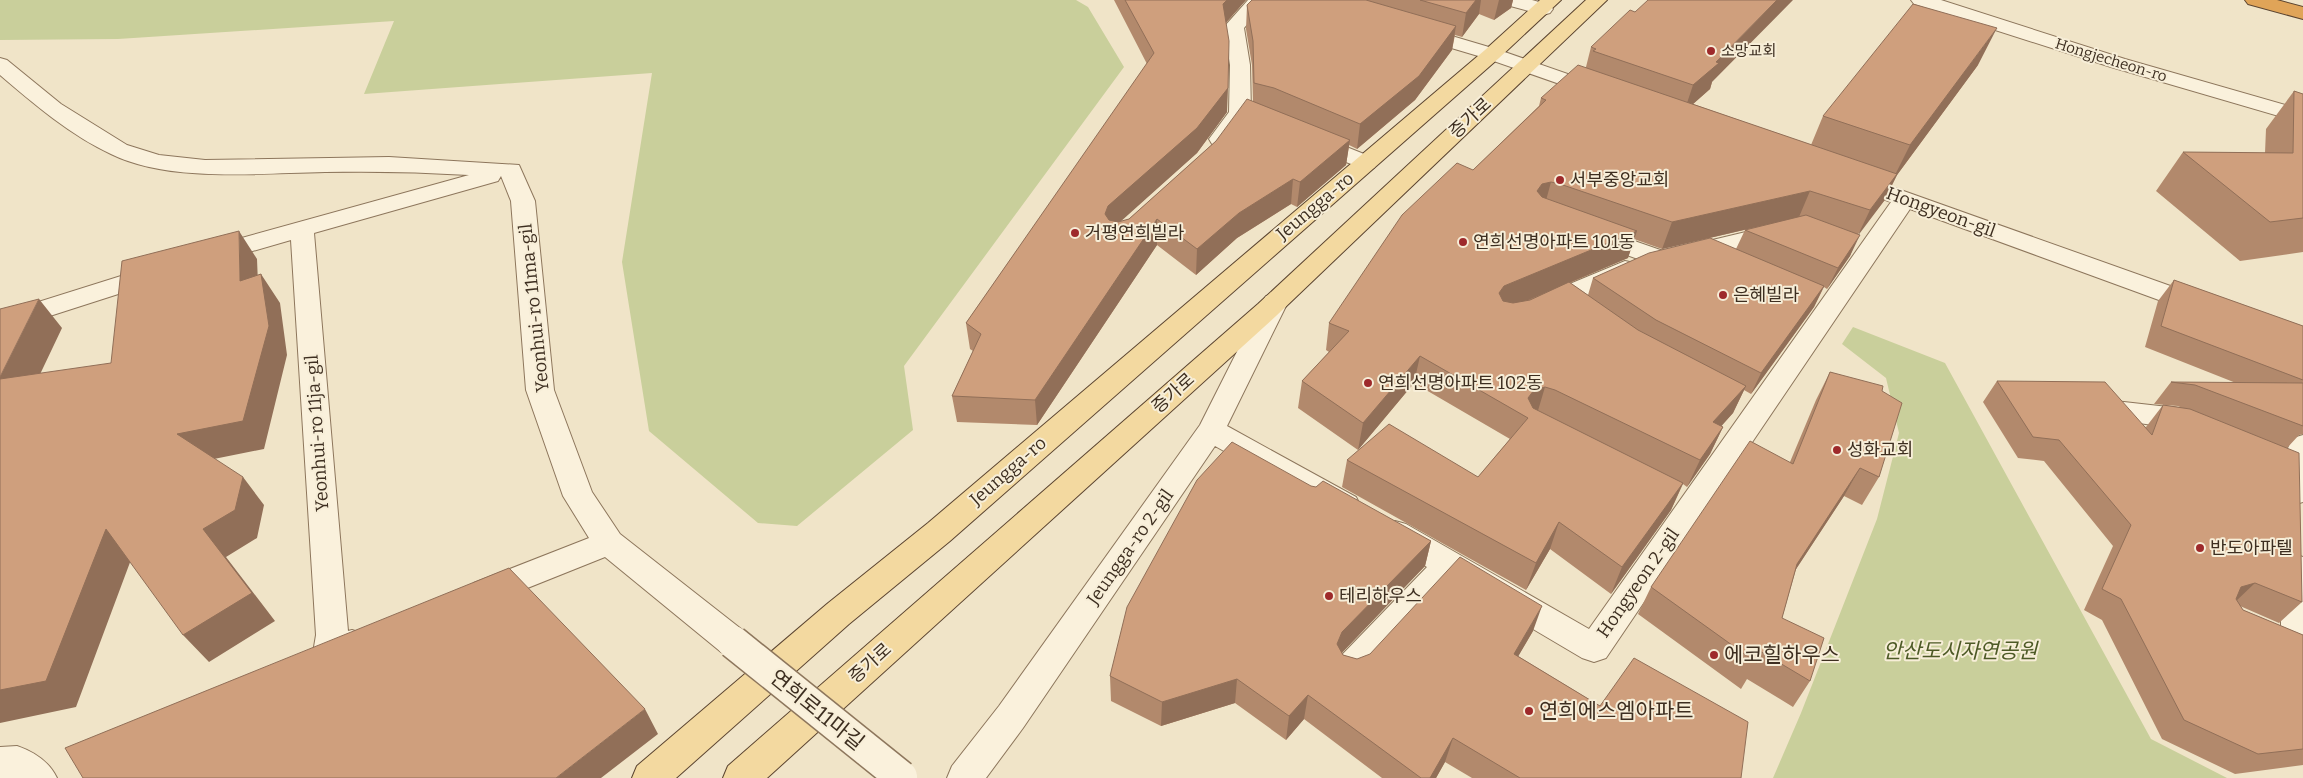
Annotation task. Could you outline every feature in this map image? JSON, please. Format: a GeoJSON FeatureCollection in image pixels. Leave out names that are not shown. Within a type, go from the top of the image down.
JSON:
{"type":"FeatureCollection","features":[{"type":"Feature","properties":{"kind":"highway"},"geometry":{"type":"LineString","coordinates":[[2255,0],[2303,13]]}},
{"type":"Feature","properties":{"kind":"main road","name":"증가로"},"geometry":{"type":"LineString","coordinates":[[741,778],[1275,302],[1598,0]]}},
{"type":"Feature","properties":{"kind":"main road","name":"Jeungga-ro"},"geometry":{"type":"LineString","coordinates":[[650,778],[838,614],[939,532],[1492,54],[1547,4]]}},
{"type":"Feature","properties":{"kind":"street"},"geometry":{"type":"LineString","coordinates":[[1206,159],[1240,113],[1240,74],[1234,27],[1258,0]]}},
{"type":"Feature","properties":{"kind":"street"},"geometry":{"type":"LineString","coordinates":[[1510,0],[1547,4]]}},
{"type":"Feature","properties":{"kind":"street","name":"Hongjecheon-ro"},"geometry":{"type":"LineString","coordinates":[[1921,0],[2118,63],[2303,117]]}},
{"type":"Feature","properties":{"kind":"street"},"geometry":{"type":"LineString","coordinates":[[1397,26],[1492,54],[1618,98]]}},
{"type":"Feature","properties":{"kind":"street"},"geometry":{"type":"LineString","coordinates":[[0,64],[53,108],[119,150],[157,162],[205,167],[389,164],[512,170]]}},
{"type":"Feature","properties":{"kind":"street"},"geometry":{"type":"LineString","coordinates":[[1240,113],[1263,119]]}},
{"type":"Feature","properties":{"kind":"street","name":"Jeungga-ro"},"geometry":{"type":"LineString","coordinates":[[1297,134],[1366,163]]}},
{"type":"Feature","properties":{"kind":"street"},"geometry":{"type":"LineString","coordinates":[[0,322],[184,264],[512,170]]}},
{"type":"Feature","properties":{"kind":"street","name":"Yeonhui-ro 11ma-gil"},"geometry":{"type":"LineString","coordinates":[[512,170],[523,201],[540,390],[578,496],[609,543],[733,642]]}},
{"type":"Feature","properties":{"kind":"street","name":"Hongyeon-gil"},"geometry":{"type":"LineString","coordinates":[[1831,173],[1905,198],[2220,313]]}},
{"type":"Feature","properties":{"kind":"street","name":"Hongyeon 2-gil"},"geometry":{"type":"LineString","coordinates":[[1211,430],[1450,563],[1594,648],[1758,412],[1855,248],[1905,198]]}},
{"type":"Feature","properties":{"kind":"street"},"geometry":{"type":"LineString","coordinates":[[1523,314],[1633,266],[1799,226]]}},
{"type":"Feature","properties":{"kind":"street","name":"Yeonhui-ro 11ja-gil"},"geometry":{"type":"LineString","coordinates":[[302,229],[332,635],[330,653],[376,635]]}},
{"type":"Feature","properties":{"kind":"street"},"geometry":{"type":"LineString","coordinates":[[1580,230],[1660,259]]}},
{"type":"Feature","properties":{"kind":"street"},"geometry":{"type":"LineString","coordinates":[[1705,249],[1742,264]]}},
{"type":"Feature","properties":{"kind":"street"},"geometry":{"type":"LineString","coordinates":[[1563,296],[1586,312]]}},
{"type":"Feature","properties":{"kind":"street","name":"Jeungga-ro 2-gil"},"geometry":{"type":"LineString","coordinates":[[965,778],[1011,717],[1211,430],[1275,302]]}},
{"type":"Feature","properties":{"kind":"street"},"geometry":{"type":"LineString","coordinates":[[1732,398],[1758,412]]}},
{"type":"Feature","properties":{"kind":"street"},"geometry":{"type":"LineString","coordinates":[[2115,410],[2177,418],[2213,433]]}},
{"type":"Feature","properties":{"kind":"street"},"geometry":{"type":"LineString","coordinates":[[2266,633],[2301,649],[2297,534],[2299,456],[2268,456]]}},
{"type":"Feature","properties":{"kind":"street"},"geometry":{"type":"LineString","coordinates":[[1666,492],[1693,505]]}},
{"type":"Feature","properties":{"kind":"street"},"geometry":{"type":"LineString","coordinates":[[460,602],[609,543]]}},
{"type":"Feature","properties":{"kind":"street"},"geometry":{"type":"LineString","coordinates":[[1351,668],[1450,563]]}},
{"type":"Feature","properties":{"kind":"street","name":"연희로11마길"},"geometry":{"type":"LineString","coordinates":[[733,642],[901,777]]}},
{"type":"Feature","properties":{"kind":"street"},"geometry":{"type":"LineString","coordinates":[[0,763],[17,762],[39,778]]}},
{"type":"Feature","properties":{"kind":"green space"},"geometry":{"type":"Polygon","coordinates":[[[0,0],[1076,0],[1088,7],[1124,67],[904,366],[913,430],[797,526],[758,523],[649,431],[622,262],[652,73],[364,94],[394,21],[118,39],[0,40],[0,0]]]}},
{"type":"Feature","properties":{"kind":"green space","name":"안산도시자연공원"},"geometry":{"type":"Polygon","coordinates":[[[1853,327],[1945,363],[2151,739],[2227,778],[1773,778],[1801,713],[1877,519],[1899,433],[1886,378],[1842,344],[1853,327]]]}},
{"type":"Feature","properties":{"kind":"pier"},"geometry":{"type":"Polygon","coordinates":[[[2191,0],[2303,0],[2303,31],[2191,0]]]}},
{"type":"Feature","properties":{"kind":"building"},"geometry":{"type":"Polygon","coordinates":[[[1125,0],[1227,0],[1223,4],[1229,41],[1228,88],[1197,128],[1108,206],[1105,214],[1109,220],[1118,222],[1129,219],[1216,141],[1247,99],[1350,140],[1300,182],[1293,179],[1239,213],[1197,249],[1157,219],[1035,400],[952,396],[981,334],[966,323],[1154,53],[1125,0]]]}},
{"type":"Feature","properties":{"kind":"building"},"geometry":{"type":"Polygon","coordinates":[[[1252,0],[1366,0],[1456,26],[1419,76],[1360,124],[1274,88],[1254,83],[1253,41],[1247,5],[1252,0]]]}},
{"type":"Feature","properties":{"kind":"building"},"geometry":{"type":"Polygon","coordinates":[[[1420,0],[1476,0],[1466,13],[1420,0]]]}},
{"type":"Feature","properties":{"kind":"building"},"geometry":{"type":"Polygon","coordinates":[[[1648,0],[1777,0],[1716,62],[1719,63],[1693,85],[1593,51],[1596,49],[1591,47],[1630,10],[1635,12],[1648,0]]]}},
{"type":"Feature","properties":{"kind":"building"},"geometry":{"type":"Polygon","coordinates":[[[1913,4],[1997,28],[1910,145],[1823,116],[1913,4]]]}},
{"type":"Feature","properties":{"kind":"building"},"geometry":{"type":"Polygon","coordinates":[[[1578,65],[1897,174],[1870,210],[1810,191],[1672,222],[1560,184],[1551,182],[1542,184],[1537,191],[1542,197],[1637,231],[1504,286],[1499,293],[1503,301],[1513,303],[1530,300],[1569,282],[1638,330],[1746,386],[1713,422],[1723,427],[1700,460],[1555,390],[1545,387],[1534,390],[1528,398],[1533,408],[1683,483],[1622,567],[1559,522],[1536,563],[1347,460],[1389,424],[1478,477],[1528,418],[1420,356],[1363,423],[1302,381],[1349,331],[1329,323],[1402,215],[1457,163],[1473,170],[1546,100],[1541,98],[1578,65]]]}},
{"type":"Feature","properties":{"kind":"building"},"geometry":{"type":"Polygon","coordinates":[[[2294,91],[2303,94],[2303,218],[2270,222],[2183,152],[2293,153],[2294,91]]]}},
{"type":"Feature","properties":{"kind":"building"},"geometry":{"type":"Polygon","coordinates":[[[1806,215],[1860,235],[1838,268],[1745,230],[1806,215]]]}},
{"type":"Feature","properties":{"kind":"building"},"geometry":{"type":"Polygon","coordinates":[[[239,231],[240,281],[261,274],[269,326],[243,421],[177,434],[243,477],[235,510],[203,529],[252,593],[183,635],[106,529],[46,681],[0,690],[0,379],[111,363],[122,261],[239,231]]]}},
{"type":"Feature","properties":{"kind":"building"},"geometry":{"type":"Polygon","coordinates":[[[1710,238],[1824,286],[1761,373],[1656,320],[1593,278],[1649,253],[1710,238]]]}},
{"type":"Feature","properties":{"kind":"building"},"geometry":{"type":"Polygon","coordinates":[[[2174,280],[2303,326],[2303,380],[2161,326],[2174,280]]]}},
{"type":"Feature","properties":{"kind":"building"},"geometry":{"type":"Polygon","coordinates":[[[39,299],[0,377],[0,309],[39,299]]]}},
{"type":"Feature","properties":{"kind":"building"},"geometry":{"type":"Polygon","coordinates":[[[1830,372],[1883,386],[1882,391],[1902,403],[1879,477],[1860,468],[1797,564],[1782,618],[1824,638],[1810,681],[1758,650],[1757,663],[1651,587],[1750,441],[1793,464],[1830,372]]]}},
{"type":"Feature","properties":{"kind":"building"},"geometry":{"type":"Polygon","coordinates":[[[1997,381],[2105,382],[2152,435],[2163,405],[2190,409],[2299,453],[2302,602],[2255,583],[2241,587],[2236,599],[2243,610],[2303,635],[2303,749],[2258,754],[2184,720],[2121,599],[2102,589],[2131,525],[2059,440],[2033,437],[1997,381]]]}},
{"type":"Feature","properties":{"kind":"building"},"geometry":{"type":"Polygon","coordinates":[[[2171,382],[2303,383],[2303,426],[2195,385],[2171,382]]]}},
{"type":"Feature","properties":{"kind":"building"},"geometry":{"type":"Polygon","coordinates":[[[1232,442],[1311,486],[1316,487],[1323,481],[1431,541],[1342,632],[1337,644],[1343,655],[1357,659],[1370,654],[1460,557],[1542,606],[1514,654],[1600,706],[1634,658],[1748,722],[1741,778],[1520,778],[1453,738],[1430,778],[1421,778],[1308,695],[1289,716],[1237,679],[1162,702],[1110,676],[1127,607],[1197,480],[1232,442]]]}},
{"type":"Feature","properties":{"kind":"building"},"geometry":{"type":"Polygon","coordinates":[[[509,568],[645,709],[556,778],[83,778],[65,748],[509,568]]]}},
{"type":"Feature","properties":{"kind":"place","name":"소망교회"},"geometry":{"type":"Point","coordinates":[1711,51]}},
{"type":"Feature","properties":{"kind":"place","name":"서부중앙교회"},"geometry":{"type":"Point","coordinates":[1560,180]}},
{"type":"Feature","properties":{"kind":"place","name":"거평연희빌라"},"geometry":{"type":"Point","coordinates":[1075,233]}},
{"type":"Feature","properties":{"kind":"place","name":"연희선명아파트 101동"},"geometry":{"type":"Point","coordinates":[1463,242]}},
{"type":"Feature","properties":{"kind":"place","name":"은혜빌라"},"geometry":{"type":"Point","coordinates":[1723,295]}},
{"type":"Feature","properties":{"kind":"place","name":"연희선명아파트 102동"},"geometry":{"type":"Point","coordinates":[1368,383]}},
{"type":"Feature","properties":{"kind":"place","name":"성화교회"},"geometry":{"type":"Point","coordinates":[1837,450]}},
{"type":"Feature","properties":{"kind":"place","name":"반도아파텔"},"geometry":{"type":"Point","coordinates":[2200,548]}},
{"type":"Feature","properties":{"kind":"place","name":"테리하우스"},"geometry":{"type":"Point","coordinates":[1329,596]}},
{"type":"Feature","properties":{"kind":"place","name":"에코힐하우스"},"geometry":{"type":"Point","coordinates":[1714,655]}},
{"type":"Feature","properties":{"kind":"place","name":"연희에스엠아파트"},"geometry":{"type":"Point","coordinates":[1529,711]}}]}
